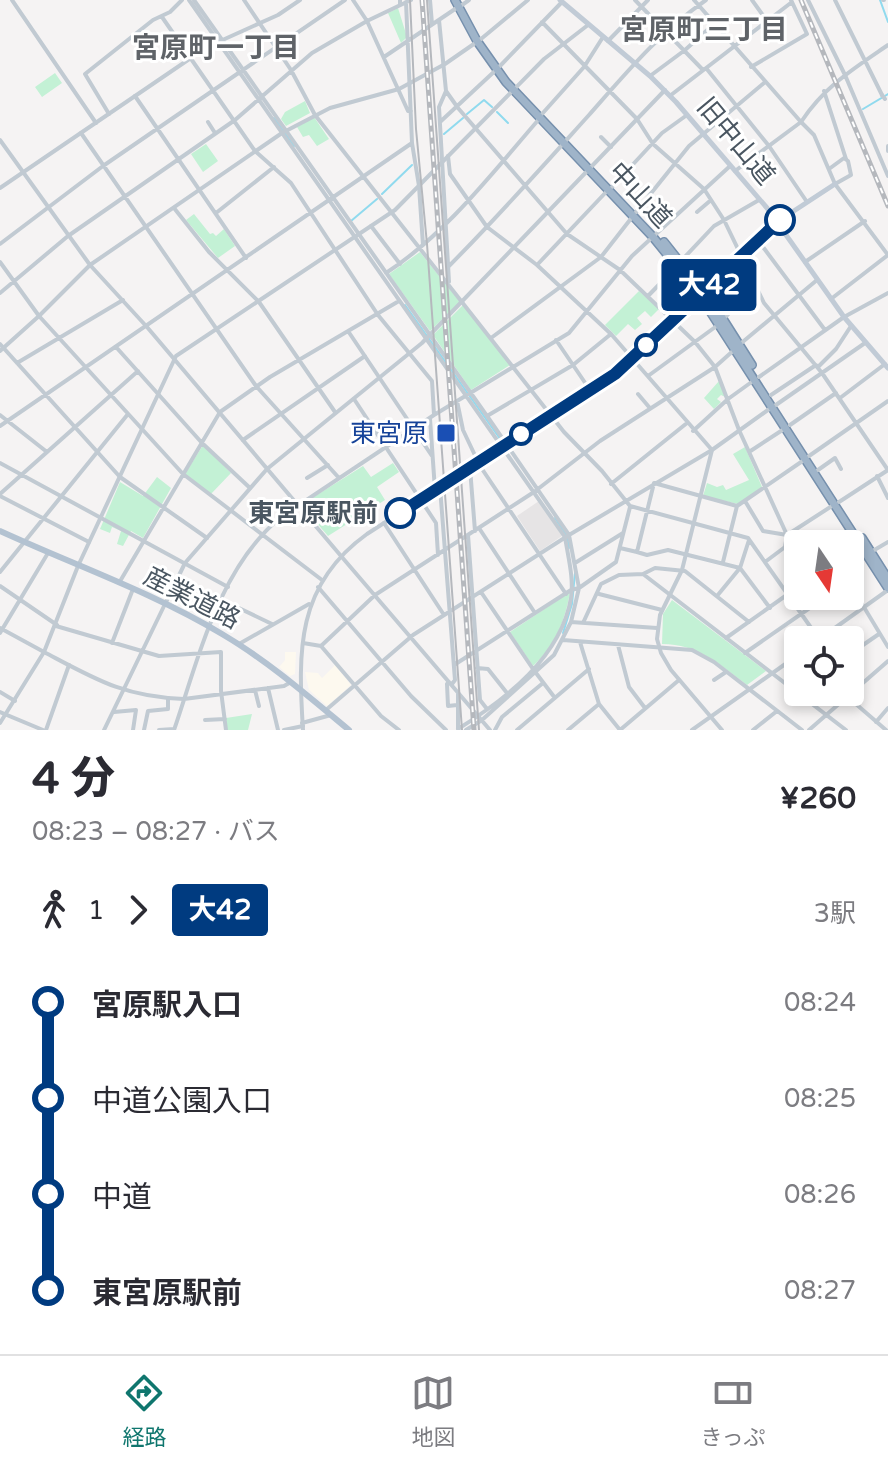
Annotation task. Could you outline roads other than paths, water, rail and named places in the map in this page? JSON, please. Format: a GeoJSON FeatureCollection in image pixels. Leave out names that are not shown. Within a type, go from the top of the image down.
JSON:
{"type":"FeatureCollection","features":[{"type":"Feature","properties":{"kind":"highway","name":"中山道"},"geometry":{"type":"LineString","coordinates":[[461,2],[479,40],[515,88],[655,235],[701,292],[888,579]]}},
{"type":"Feature","properties":{"kind":"highway","name":"中山道"},"geometry":{"type":"LineString","coordinates":[[757,378],[771,395],[775,406]]}},
{"type":"Feature","properties":{"kind":"highway","name":"中山道"},"geometry":{"type":"LineString","coordinates":[[807,457],[818,470],[888,589]]}},
{"type":"Feature","properties":{"kind":"main road","name":"旧中山道"},"geometry":{"type":"LineString","coordinates":[[564,2],[668,93],[777,222],[844,317],[884,364]]}},
{"type":"Feature","properties":{"kind":"main road"},"geometry":{"type":"LineString","coordinates":[[777,222],[835,184]]}},
{"type":"Feature","properties":{"kind":"main road","name":"産業道路"},"geometry":{"type":"LineString","coordinates":[[0,531],[133,589],[210,627],[291,682],[349,730]]}},
{"type":"Feature","properties":{"kind":"street"},"geometry":{"type":"LineString","coordinates":[[12,0],[96,123]]}},
{"type":"Feature","properties":{"kind":"street"},"geometry":{"type":"LineString","coordinates":[[109,114],[85,74],[182,0]]}},
{"type":"Feature","properties":{"kind":"street"},"geometry":{"type":"LineString","coordinates":[[191,0],[567,536],[575,563],[571,622],[563,640],[554,655],[466,730]]}},
{"type":"Feature","properties":{"kind":"street"},"geometry":{"type":"LineString","coordinates":[[244,0],[291,70],[315,115],[551,415],[630,506],[749,540],[784,589]]}},
{"type":"Feature","properties":{"kind":"street"},"geometry":{"type":"LineString","coordinates":[[0,188],[190,58],[220,40],[278,15],[300,0]]}},
{"type":"Feature","properties":{"kind":"street"},"geometry":{"type":"LineString","coordinates":[[0,244],[103,166],[345,0]]}},
{"type":"Feature","properties":{"kind":"street"},"geometry":{"type":"LineString","coordinates":[[353,0],[367,21],[408,111],[411,111]]}},
{"type":"Feature","properties":{"kind":"street"},"geometry":{"type":"LineString","coordinates":[[430,0],[432,24]]}},
{"type":"Feature","properties":{"kind":"street"},"geometry":{"type":"LineString","coordinates":[[207,538],[120,477],[1,347],[39,316],[90,265],[284,131],[330,108],[399,89],[443,66],[528,0]]}},
{"type":"Feature","properties":{"kind":"street"},"geometry":{"type":"LineString","coordinates":[[635,0],[705,69],[736,105],[769,146],[807,202]]}},
{"type":"Feature","properties":{"kind":"street"},"geometry":{"type":"LineString","coordinates":[[386,273],[421,247],[467,200],[605,39],[648,0]]}},
{"type":"Feature","properties":{"kind":"street"},"geometry":{"type":"LineString","coordinates":[[694,0],[764,83],[814,135],[835,184],[888,255],[831,299]]}},
{"type":"Feature","properties":{"kind":"street"},"geometry":{"type":"LineString","coordinates":[[448,267],[526,187],[634,62],[665,32],[706,0]]}},
{"type":"Feature","properties":{"kind":"street"},"geometry":{"type":"LineString","coordinates":[[752,0],[767,21]]}},
{"type":"Feature","properties":{"kind":"street"},"geometry":{"type":"LineString","coordinates":[[808,0],[845,75],[888,176]]}},
{"type":"Feature","properties":{"kind":"street"},"geometry":{"type":"LineString","coordinates":[[835,0],[888,106]]}},
{"type":"Feature","properties":{"kind":"street"},"geometry":{"type":"LineString","coordinates":[[104,730],[185,563],[267,469],[428,336],[637,119],[791,1],[807,34],[751,67]]}},
{"type":"Feature","properties":{"kind":"street"},"geometry":{"type":"LineString","coordinates":[[0,293],[68,236],[235,120],[312,53],[404,2],[410,39],[412,143],[419,186],[421,247]]}},
{"type":"Feature","properties":{"kind":"street"},"geometry":{"type":"LineString","coordinates":[[383,58],[461,2]]}},
{"type":"Feature","properties":{"kind":"street"},"geometry":{"type":"LineString","coordinates":[[440,122],[458,108],[564,2]]}},
{"type":"Feature","properties":{"kind":"street"},"geometry":{"type":"LineString","coordinates":[[162,17],[255,151],[291,183],[378,315],[432,381],[432,456],[445,549],[455,680],[450,683]]}},
{"type":"Feature","properties":{"kind":"street"},"geometry":{"type":"LineString","coordinates":[[439,20],[446,91],[567,234],[620,270],[695,342],[715,367],[739,430],[785,530]]}},
{"type":"Feature","properties":{"kind":"street"},"geometry":{"type":"LineString","coordinates":[[542,22],[637,119],[653,144],[704,189],[724,220],[755,289],[773,316],[817,366],[888,470],[795,530]]}},
{"type":"Feature","properties":{"kind":"street"},"geometry":{"type":"LineString","coordinates":[[650,76],[715,23]]}},
{"type":"Feature","properties":{"kind":"street"},"geometry":{"type":"LineString","coordinates":[[0,723],[44,652],[78,566],[175,360],[392,212],[544,59],[588,25]]}},
{"type":"Feature","properties":{"kind":"street"},"geometry":{"type":"LineString","coordinates":[[159,730],[174,729],[222,600],[245,554],[261,534],[298,505],[386,447],[569,333],[620,270],[704,189],[801,122],[824,91],[888,45]]}},
{"type":"Feature","properties":{"kind":"street"},"geometry":{"type":"LineString","coordinates":[[491,338],[601,257],[674,162],[702,133],[764,83]]}},
{"type":"Feature","properties":{"kind":"street"},"geometry":{"type":"LineString","coordinates":[[446,91],[439,107],[450,285]]}},
{"type":"Feature","properties":{"kind":"street"},"geometry":{"type":"LineString","coordinates":[[824,91],[852,174],[835,184]]}},
{"type":"Feature","properties":{"kind":"street"},"geometry":{"type":"LineString","coordinates":[[135,96],[246,258]]}},
{"type":"Feature","properties":{"kind":"street"},"geometry":{"type":"LineString","coordinates":[[537,265],[668,128],[687,115]]}},
{"type":"Feature","properties":{"kind":"street"},"geometry":{"type":"LineString","coordinates":[[208,122],[215,133]]}},
{"type":"Feature","properties":{"kind":"street"},"geometry":{"type":"LineString","coordinates":[[204,132],[208,139]]}},
{"type":"Feature","properties":{"kind":"street"},"geometry":{"type":"LineString","coordinates":[[81,133],[256,386],[339,478]]}},
{"type":"Feature","properties":{"kind":"street"},"geometry":{"type":"LineString","coordinates":[[601,137],[611,147]]}},
{"type":"Feature","properties":{"kind":"street"},"geometry":{"type":"LineString","coordinates":[[0,140],[90,265],[147,327],[480,718],[492,730],[500,725],[502,717],[543,683]]}},
{"type":"Feature","properties":{"kind":"street"},"geometry":{"type":"LineString","coordinates":[[0,426],[412,143]]}},
{"type":"Feature","properties":{"kind":"street"},"geometry":{"type":"LineString","coordinates":[[448,156],[450,174],[487,227],[537,265],[611,334],[712,450]]}},
{"type":"Feature","properties":{"kind":"street"},"geometry":{"type":"LineString","coordinates":[[829,169],[846,159]]}},
{"type":"Feature","properties":{"kind":"street"},"geometry":{"type":"LineString","coordinates":[[215,213],[274,167]]}},
{"type":"Feature","properties":{"kind":"street"},"geometry":{"type":"LineString","coordinates":[[697,212],[711,200]]}},
{"type":"Feature","properties":{"kind":"street"},"geometry":{"type":"LineString","coordinates":[[648,296],[714,226],[759,200]]}},
{"type":"Feature","properties":{"kind":"street"},"geometry":{"type":"LineString","coordinates":[[173,208],[209,252],[259,302],[335,412]]}},
{"type":"Feature","properties":{"kind":"street"},"geometry":{"type":"LineString","coordinates":[[805,262],[865,221]]}},
{"type":"Feature","properties":{"kind":"street"},"geometry":{"type":"LineString","coordinates":[[303,726],[301,643],[306,617],[322,580],[341,556],[384,523],[615,374],[777,222]]}},
{"type":"Feature","properties":{"kind":"street"},"geometry":{"type":"LineString","coordinates":[[371,226],[400,264]]}},
{"type":"Feature","properties":{"kind":"street"},"geometry":{"type":"LineString","coordinates":[[356,236],[386,273],[402,300]]}},
{"type":"Feature","properties":{"kind":"street"},"geometry":{"type":"LineString","coordinates":[[757,239],[825,331]]}},
{"type":"Feature","properties":{"kind":"street"},"geometry":{"type":"LineString","coordinates":[[0,262],[39,316],[183,474],[322,580]]}},
{"type":"Feature","properties":{"kind":"street"},"geometry":{"type":"LineString","coordinates":[[321,646],[375,595],[509,509],[649,407],[715,367],[817,280]]}},
{"type":"Feature","properties":{"kind":"street"},"geometry":{"type":"LineString","coordinates":[[648,376],[721,321],[755,289]]}},
{"type":"Feature","properties":{"kind":"street"},"geometry":{"type":"LineString","coordinates":[[693,431],[757,378],[844,317],[888,293]]}},
{"type":"Feature","properties":{"kind":"street"},"geometry":{"type":"LineString","coordinates":[[17,363],[123,300]]}},
{"type":"Feature","properties":{"kind":"street"},"geometry":{"type":"LineString","coordinates":[[119,583],[220,412],[298,359],[402,300]]}},
{"type":"Feature","properties":{"kind":"street"},"geometry":{"type":"LineString","coordinates":[[771,395],[817,366],[836,349],[851,326]]}},
{"type":"Feature","properties":{"kind":"street"},"geometry":{"type":"LineString","coordinates":[[348,331],[432,456]]}},
{"type":"Feature","properties":{"kind":"street"},"geometry":{"type":"LineString","coordinates":[[487,416],[573,365],[611,334]]}},
{"type":"Feature","properties":{"kind":"street"},"geometry":{"type":"LineString","coordinates":[[556,340],[590,390]]}},
{"type":"Feature","properties":{"kind":"street"},"geometry":{"type":"LineString","coordinates":[[268,688],[281,730],[303,726],[328,713],[355,684],[411,637],[567,536],[712,450],[865,343]]}},
{"type":"Feature","properties":{"kind":"street"},"geometry":{"type":"LineString","coordinates":[[116,347],[202,443],[250,488]]}},
{"type":"Feature","properties":{"kind":"street"},"geometry":{"type":"LineString","coordinates":[[749,452],[884,364],[888,354]]}},
{"type":"Feature","properties":{"kind":"street"},"geometry":{"type":"LineString","coordinates":[[243,440],[365,356]]}},
{"type":"Feature","properties":{"kind":"street"},"geometry":{"type":"LineString","coordinates":[[89,542],[0,495],[138,371]]}},
{"type":"Feature","properties":{"kind":"street"},"geometry":{"type":"LineString","coordinates":[[469,394],[505,445]]}},
{"type":"Feature","properties":{"kind":"street"},"geometry":{"type":"LineString","coordinates":[[638,394],[649,407]]}},
{"type":"Feature","properties":{"kind":"street"},"geometry":{"type":"LineString","coordinates":[[354,399],[436,523],[438,555]]}},
{"type":"Feature","properties":{"kind":"street"},"geometry":{"type":"LineString","coordinates":[[457,401],[463,430],[478,462],[539,554],[573,590]]}},
{"type":"Feature","properties":{"kind":"street"},"geometry":{"type":"LineString","coordinates":[[723,563],[737,506],[888,401]]}},
{"type":"Feature","properties":{"kind":"street"},"geometry":{"type":"LineString","coordinates":[[0,572],[128,414]]}},
{"type":"Feature","properties":{"kind":"street"},"geometry":{"type":"LineString","coordinates":[[0,415],[47,452]]}},
{"type":"Feature","properties":{"kind":"street"},"geometry":{"type":"LineString","coordinates":[[611,484],[687,423]]}},
{"type":"Feature","properties":{"kind":"street"},"geometry":{"type":"LineString","coordinates":[[712,450],[682,570],[662,610],[657,628],[659,647],[665,661],[722,730]]}},
{"type":"Feature","properties":{"kind":"street"},"geometry":{"type":"LineString","coordinates":[[818,470],[835,458],[841,469]]}},
{"type":"Feature","properties":{"kind":"street"},"geometry":{"type":"LineString","coordinates":[[0,463],[228,587]]}},
{"type":"Feature","properties":{"kind":"street"},"geometry":{"type":"LineString","coordinates":[[307,478],[328,465]]}},
{"type":"Feature","properties":{"kind":"street"},"geometry":{"type":"LineString","coordinates":[[470,468],[477,530],[535,613]]}},
{"type":"Feature","properties":{"kind":"street"},"geometry":{"type":"LineString","coordinates":[[877,476],[888,498]]}},
{"type":"Feature","properties":{"kind":"street"},"geometry":{"type":"LineString","coordinates":[[654,483],[737,506]]}},
{"type":"Feature","properties":{"kind":"street"},"geometry":{"type":"LineString","coordinates":[[637,552],[654,483]]}},
{"type":"Feature","properties":{"kind":"street"},"geometry":{"type":"LineString","coordinates":[[745,501],[763,531],[784,534]]}},
{"type":"Feature","properties":{"kind":"street"},"geometry":{"type":"LineString","coordinates":[[454,665],[616,562],[630,506]]}},
{"type":"Feature","properties":{"kind":"street"},"geometry":{"type":"LineString","coordinates":[[384,523],[444,615]]}},
{"type":"Feature","properties":{"kind":"street"},"geometry":{"type":"LineString","coordinates":[[575,563],[623,533]]}},
{"type":"Feature","properties":{"kind":"street"},"geometry":{"type":"LineString","coordinates":[[468,535],[480,700],[487,709]]}},
{"type":"Feature","properties":{"kind":"street"},"geometry":{"type":"LineString","coordinates":[[459,693],[458,730],[480,718],[487,709],[535,672],[557,641],[573,590],[567,536]]}},
{"type":"Feature","properties":{"kind":"street"},"geometry":{"type":"LineString","coordinates":[[717,596],[740,568],[749,540]]}},
{"type":"Feature","properties":{"kind":"street"},"geometry":{"type":"LineString","coordinates":[[871,552],[888,542]]}},
{"type":"Feature","properties":{"kind":"street"},"geometry":{"type":"LineString","coordinates":[[620,548],[647,555],[668,550],[740,568],[770,608]]}},
{"type":"Feature","properties":{"kind":"street"},"geometry":{"type":"LineString","coordinates":[[765,562],[784,548]]}},
{"type":"Feature","properties":{"kind":"street"},"geometry":{"type":"LineString","coordinates":[[48,553],[1,630],[124,692],[184,699],[291,682]]}},
{"type":"Feature","properties":{"kind":"street"},"geometry":{"type":"LineString","coordinates":[[583,623],[601,584],[619,575],[643,574],[655,568],[682,570],[749,622]]}},
{"type":"Feature","properties":{"kind":"street"},"geometry":{"type":"LineString","coordinates":[[643,574],[784,682]]}},
{"type":"Feature","properties":{"kind":"street"},"geometry":{"type":"LineString","coordinates":[[0,586],[57,625],[142,652],[168,657],[221,652],[226,730]]}},
{"type":"Feature","properties":{"kind":"street"},"geometry":{"type":"LineString","coordinates":[[318,587],[411,696],[446,730]]}},
{"type":"Feature","properties":{"kind":"street"},"geometry":{"type":"LineString","coordinates":[[112,643],[133,589]]}},
{"type":"Feature","properties":{"kind":"street"},"geometry":{"type":"LineString","coordinates":[[864,607],[888,589]]}},
{"type":"Feature","properties":{"kind":"street"},"geometry":{"type":"LineString","coordinates":[[481,592],[555,698]]}},
{"type":"Feature","properties":{"kind":"street"},"geometry":{"type":"LineString","coordinates":[[598,594],[662,610]]}},
{"type":"Feature","properties":{"kind":"street"},"geometry":{"type":"LineString","coordinates":[[726,638],[784,598]]}},
{"type":"Feature","properties":{"kind":"street"},"geometry":{"type":"LineString","coordinates":[[222,600],[272,624]]}},
{"type":"Feature","properties":{"kind":"street"},"geometry":{"type":"LineString","coordinates":[[239,644],[311,603]]}},
{"type":"Feature","properties":{"kind":"street"},"geometry":{"type":"LineString","coordinates":[[798,610],[809,626]]}},
{"type":"Feature","properties":{"kind":"street"},"geometry":{"type":"LineString","coordinates":[[745,653],[807,610]]}},
{"type":"Feature","properties":{"kind":"street"},"geometry":{"type":"LineString","coordinates":[[838,626],[860,610]]}},
{"type":"Feature","properties":{"kind":"street"},"geometry":{"type":"LineString","coordinates":[[864,610],[888,647]]}},
{"type":"Feature","properties":{"kind":"street"},"geometry":{"type":"LineString","coordinates":[[296,611],[303,612],[306,617]]}},
{"type":"Feature","properties":{"kind":"street"},"geometry":{"type":"LineString","coordinates":[[571,622],[657,628]]}},
{"type":"Feature","properties":{"kind":"street"},"geometry":{"type":"LineString","coordinates":[[864,644],[879,634]]}},
{"type":"Feature","properties":{"kind":"street"},"geometry":{"type":"LineString","coordinates":[[563,640],[692,650],[714,662],[802,730]]}},
{"type":"Feature","properties":{"kind":"street"},"geometry":{"type":"LineString","coordinates":[[580,642],[599,704],[620,730],[679,680]]}},
{"type":"Feature","properties":{"kind":"street"},"geometry":{"type":"LineString","coordinates":[[301,643],[321,646],[381,716],[399,730]]}},
{"type":"Feature","properties":{"kind":"street"},"geometry":{"type":"LineString","coordinates":[[618,644],[629,687],[645,708]]}},
{"type":"Feature","properties":{"kind":"street"},"geometry":{"type":"LineString","coordinates":[[864,682],[888,661]]}},
{"type":"Feature","properties":{"kind":"street"},"geometry":{"type":"LineString","coordinates":[[0,712],[44,730],[69,665]]}},
{"type":"Feature","properties":{"kind":"street"},"geometry":{"type":"LineString","coordinates":[[692,730],[784,665]]}},
{"type":"Feature","properties":{"kind":"street"},"geometry":{"type":"LineString","coordinates":[[477,668],[488,669],[507,693]]}},
{"type":"Feature","properties":{"kind":"street"},"geometry":{"type":"LineString","coordinates":[[517,730],[525,728],[589,669]]}},
{"type":"Feature","properties":{"kind":"street"},"geometry":{"type":"LineString","coordinates":[[714,680],[726,672]]}},
{"type":"Feature","properties":{"kind":"street"},"geometry":{"type":"LineString","coordinates":[[450,683],[448,706],[457,705]]}},
{"type":"Feature","properties":{"kind":"street"},"geometry":{"type":"LineString","coordinates":[[255,690],[259,706]]}},
{"type":"Feature","properties":{"kind":"street"},"geometry":{"type":"LineString","coordinates":[[0,692],[15,701]]}},
{"type":"Feature","properties":{"kind":"street"},"geometry":{"type":"LineString","coordinates":[[144,730],[148,711],[168,709],[168,698]]}},
{"type":"Feature","properties":{"kind":"street"},"geometry":{"type":"LineString","coordinates":[[568,730],[599,704]]}},
{"type":"Feature","properties":{"kind":"street"},"geometry":{"type":"LineString","coordinates":[[807,710],[810,706]]}},
{"type":"Feature","properties":{"kind":"street"},"geometry":{"type":"LineString","coordinates":[[815,706],[846,730]]}},
{"type":"Feature","properties":{"kind":"street"},"geometry":{"type":"LineString","coordinates":[[809,730],[836,706]]}},
{"type":"Feature","properties":{"kind":"street"},"geometry":{"type":"LineString","coordinates":[[857,706],[886,730]]}},
{"type":"Feature","properties":{"kind":"street"},"geometry":{"type":"LineString","coordinates":[[876,722],[888,708]]}},
{"type":"Feature","properties":{"kind":"street"},"geometry":{"type":"LineString","coordinates":[[114,712],[136,710],[133,730]]}},
{"type":"Feature","properties":{"kind":"street"},"geometry":{"type":"LineString","coordinates":[[753,730],[777,711]]}},
{"type":"Feature","properties":{"kind":"street"},"geometry":{"type":"LineString","coordinates":[[205,720],[225,719]]}},
{"type":"Feature","properties":{"kind":"waterway"},"geometry":{"type":"LineString","coordinates":[[880,0],[888,22]]}},
{"type":"Feature","properties":{"kind":"waterway"},"geometry":{"type":"LineString","coordinates":[[863,109],[888,94]]}},
{"type":"Feature","properties":{"kind":"waterway"},"geometry":{"type":"LineString","coordinates":[[467,114],[484,100],[492,107]]}},
{"type":"Feature","properties":{"kind":"waterway"},"geometry":{"type":"LineString","coordinates":[[497,112],[508,123]]}},
{"type":"Feature","properties":{"kind":"waterway"},"geometry":{"type":"LineString","coordinates":[[274,118],[294,146]]}},
{"type":"Feature","properties":{"kind":"waterway"},"geometry":{"type":"LineString","coordinates":[[444,134],[463,118]]}},
{"type":"Feature","properties":{"kind":"waterway"},"geometry":{"type":"LineString","coordinates":[[382,194],[412,165]]}},
{"type":"Feature","properties":{"kind":"waterway"},"geometry":{"type":"LineString","coordinates":[[351,221],[377,199]]}},
{"type":"Feature","properties":{"kind":"waterway"},"geometry":{"type":"LineString","coordinates":[[405,305],[503,443]]}},
{"type":"Feature","properties":{"kind":"waterway"},"geometry":{"type":"LineString","coordinates":[[555,518],[567,536],[569,548]]}},
{"type":"Feature","properties":{"kind":"waterway"},"geometry":{"type":"LineString","coordinates":[[563,633],[572,604],[575,573]]}},
{"type":"Feature","properties":{"kind":"tram line"},"geometry":{"type":"LineString","coordinates":[[410,0],[416,129],[462,730]]}},
{"type":"Feature","properties":{"kind":"tram line"},"geometry":{"type":"LineString","coordinates":[[427,0],[479,730]]}},
{"type":"Feature","properties":{"kind":"railway"},"geometry":{"type":"LineString","coordinates":[[422,0],[474,730]]}},
{"type":"Feature","properties":{"kind":"railway"},"geometry":{"type":"LineString","coordinates":[[801,0],[888,206]]}},
{"type":"Feature","properties":{"kind":"place","name":"東宮原"},"geometry":{"type":"Point","coordinates":[446,433]}},
{"type":"Feature","properties":{"kind":"place","name":"東宮原駅前"},"geometry":{"type":"Point","coordinates":[400,513]}},
{"type":"Feature","properties":{"kind":"district","name":"宮原町三丁目"},"geometry":{"type":"Point","coordinates":[704,30]}},
{"type":"Feature","properties":{"kind":"district","name":"宮原町一丁目"},"geometry":{"type":"Point","coordinates":[216,48]}}]}
